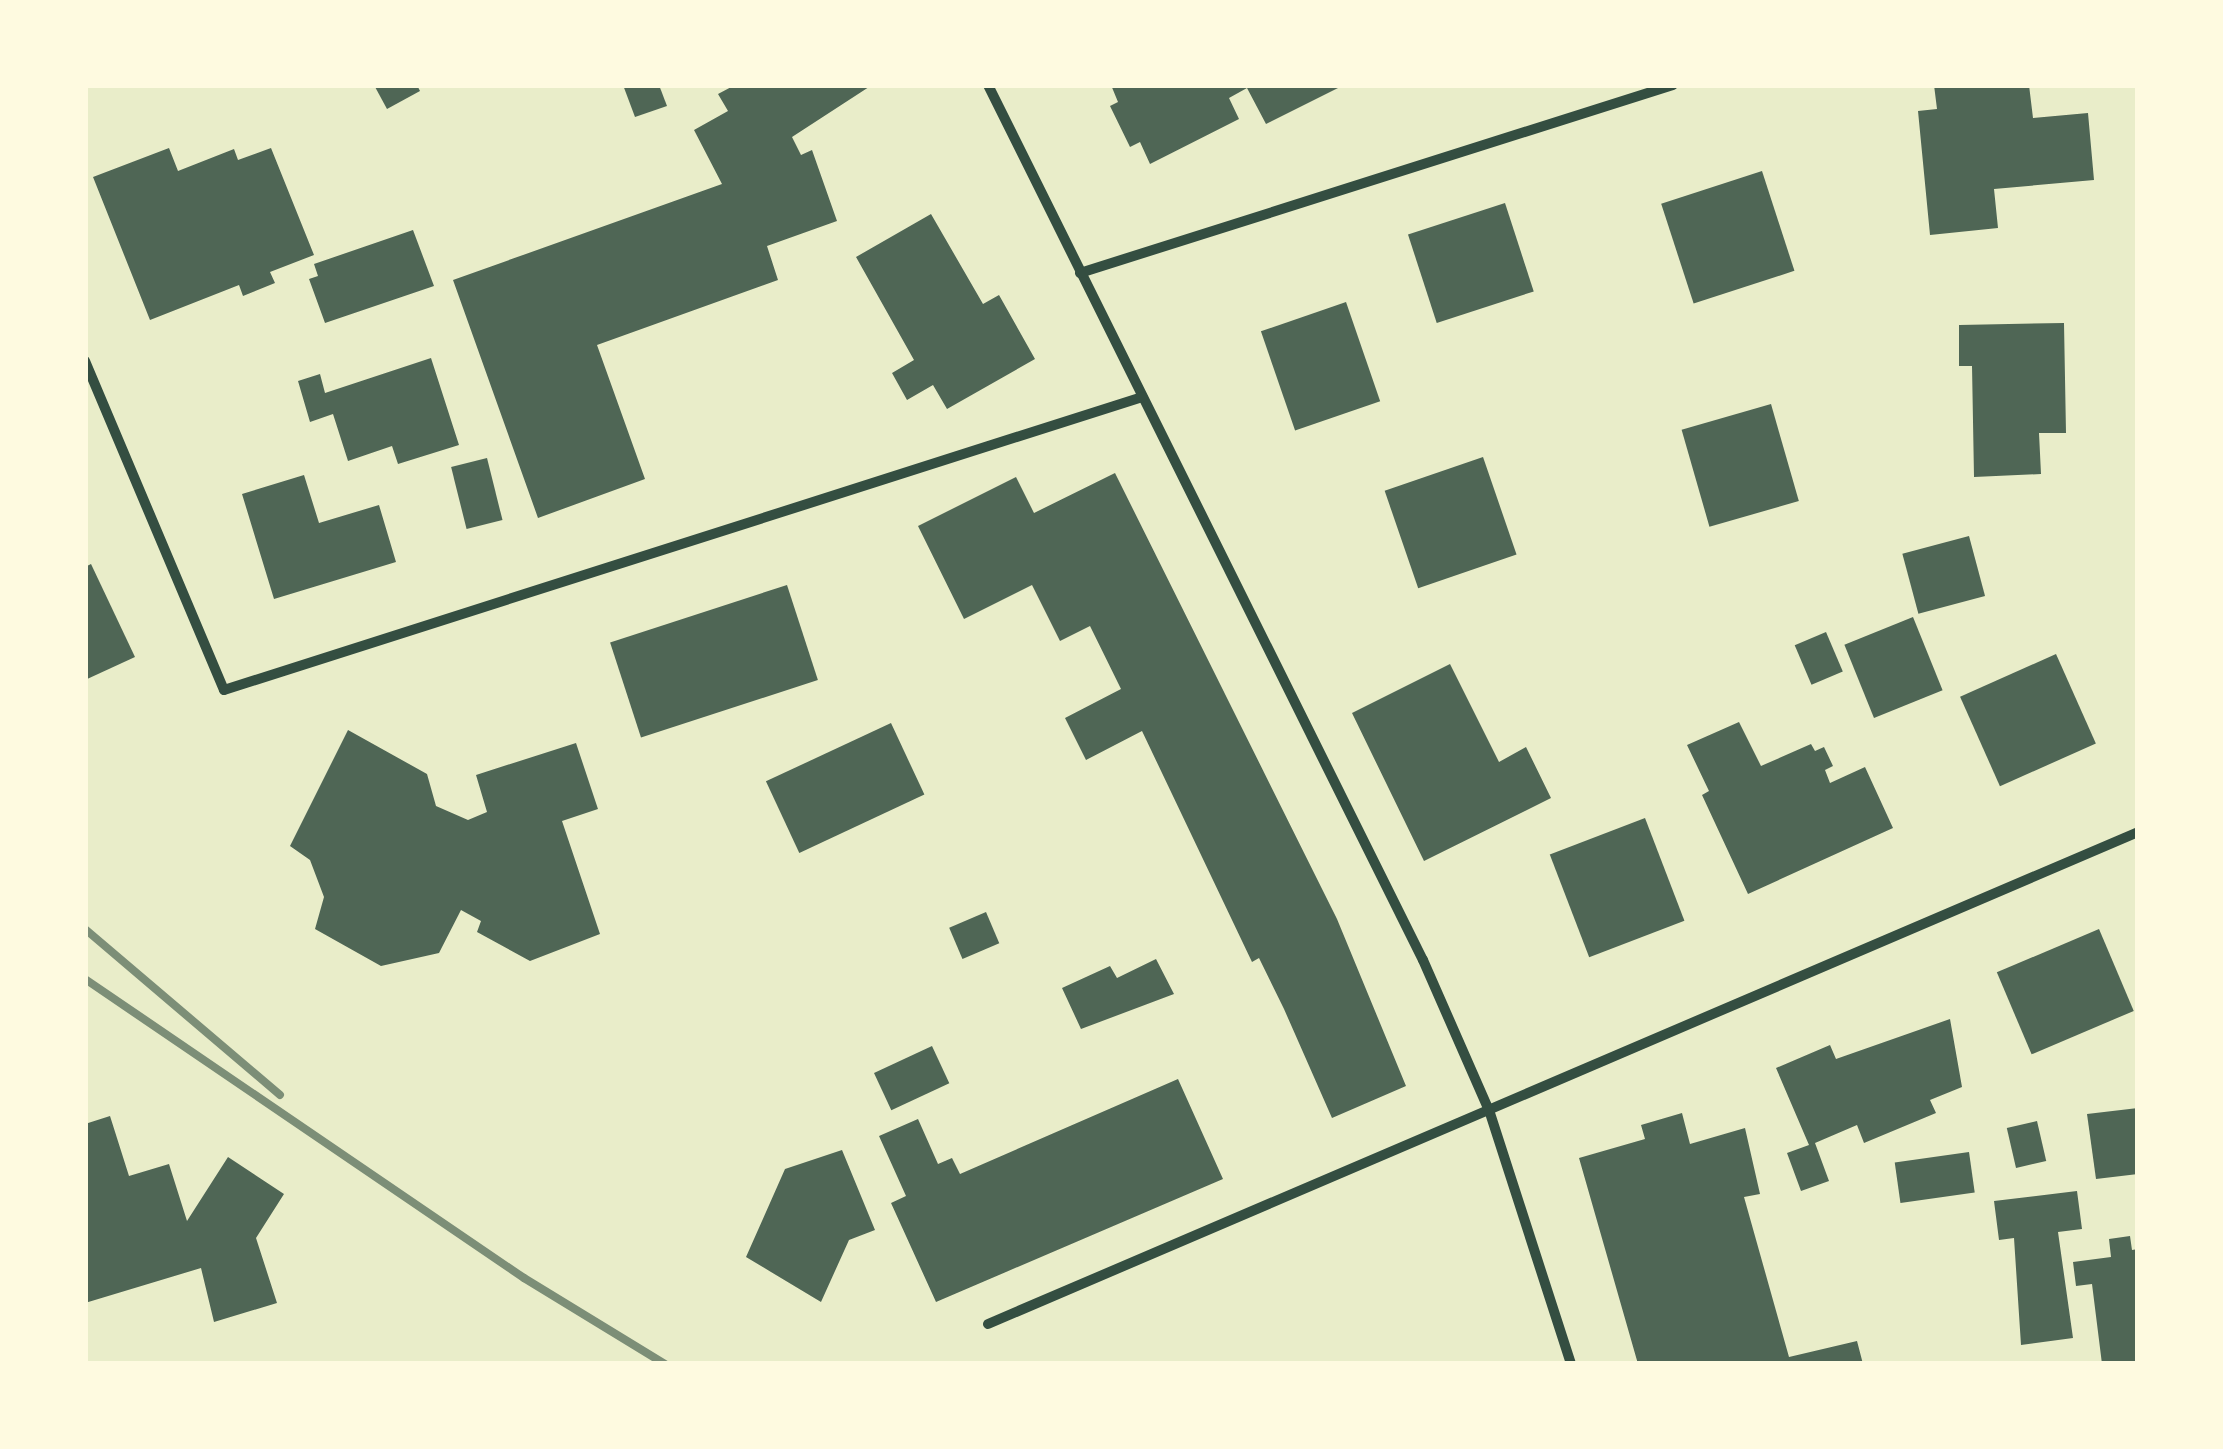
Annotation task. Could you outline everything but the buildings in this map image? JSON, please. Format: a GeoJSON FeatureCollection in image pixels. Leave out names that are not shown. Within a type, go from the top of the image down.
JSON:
{"type":"FeatureCollection","features":[{"type":"Feature","properties":{"kind":"street"},"geometry":{"type":"LineString","coordinates":[[988,85],[1423,960],[1489,1110],[1571,1364]]}},
{"type":"Feature","properties":{"kind":"street"},"geometry":{"type":"LineString","coordinates":[[1080,272],[1673,85]]}},
{"type":"Feature","properties":{"kind":"street"},"geometry":{"type":"LineString","coordinates":[[85,361],[224,690],[1142,398]]}},
{"type":"Feature","properties":{"kind":"street"},"geometry":{"type":"LineString","coordinates":[[988,1324],[2138,832]]}},
{"type":"Feature","properties":{"kind":"railway"},"geometry":{"type":"LineString","coordinates":[[85,929],[280,1095]]}},
{"type":"Feature","properties":{"kind":"railway"},"geometry":{"type":"LineString","coordinates":[[85,979],[524,1278],[665,1364]]}}]}
